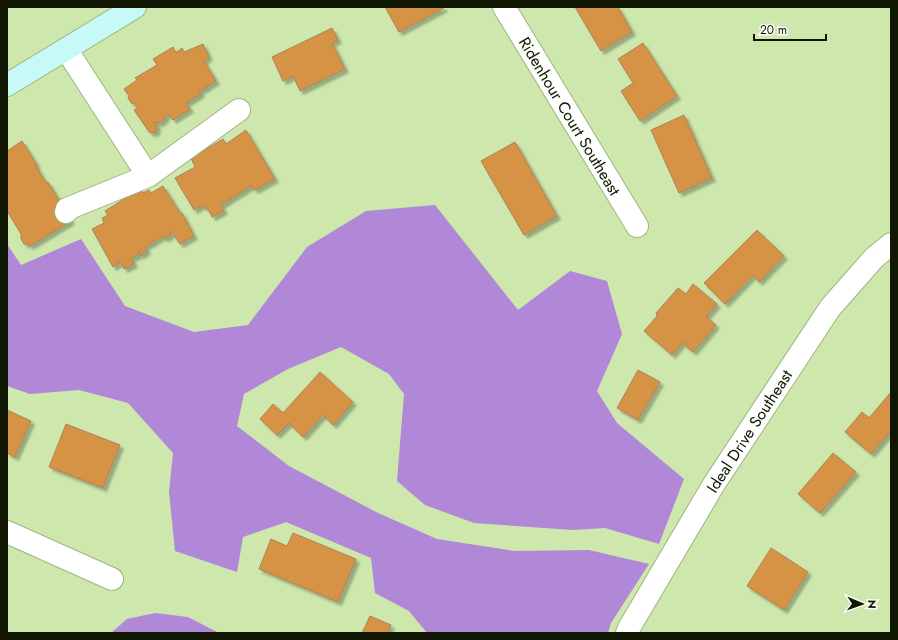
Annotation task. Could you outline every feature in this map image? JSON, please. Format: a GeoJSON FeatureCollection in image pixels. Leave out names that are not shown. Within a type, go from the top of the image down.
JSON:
{"type":"FeatureCollection","features":[{"type":"Feature","properties":{"kind":"main road"},"geometry":{"type":"LineString","coordinates":[[7,85],[135,7]]}},
{"type":"Feature","properties":{"kind":"street","name":"Ridenhour Court Southeast"},"geometry":{"type":"LineString","coordinates":[[504,7],[637,226]]}},
{"type":"Feature","properties":{"kind":"street"},"geometry":{"type":"LineString","coordinates":[[66,49],[148,176]]}},
{"type":"Feature","properties":{"kind":"street"},"geometry":{"type":"LineString","coordinates":[[66,212],[67,209],[148,176],[239,110]]}},
{"type":"Feature","properties":{"kind":"street","name":"Ideal Drive Southeast"},"geometry":{"type":"LineString","coordinates":[[627,633],[714,484],[830,308],[874,258],[891,244]]}},
{"type":"Feature","properties":{"kind":"street"},"geometry":{"type":"LineString","coordinates":[[7,532],[112,579]]}},
{"type":"Feature","properties":{"kind":"shaded area"},"geometry":{"type":"Polygon","coordinates":[[[435,205],[518,310],[570,271],[607,281],[622,334],[597,391],[617,423],[684,479],[659,544],[605,528],[573,530],[474,523],[425,505],[397,481],[404,394],[389,374],[341,347],[288,369],[244,394],[237,426],[289,466],[378,513],[437,539],[515,551],[589,550],[649,564],[611,623],[608,633],[427,633],[409,611],[375,593],[371,558],[286,522],[243,537],[237,572],[175,551],[169,492],[173,453],[128,403],[79,390],[30,394],[7,386],[7,244],[21,265],[81,239],[125,306],[194,332],[248,325],[307,247],[366,211],[435,205]]]}},
{"type":"Feature","properties":{"kind":"shaded area"},"geometry":{"type":"Polygon","coordinates":[[[155,613],[188,617],[219,633],[111,633],[127,619],[155,613]]]}},
{"type":"Feature","properties":{"kind":"building"},"geometry":{"type":"Polygon","coordinates":[[[385,7],[443,7],[444,8],[399,32],[385,7]]]}},
{"type":"Feature","properties":{"kind":"building"},"geometry":{"type":"Polygon","coordinates":[[[575,7],[618,7],[632,32],[601,51],[575,7]]]}},
{"type":"Feature","properties":{"kind":"building"},"geometry":{"type":"Polygon","coordinates":[[[332,28],[338,40],[332,43],[345,69],[300,91],[293,76],[283,81],[272,57],[332,28]]]}},
{"type":"Feature","properties":{"kind":"building"},"geometry":{"type":"Polygon","coordinates":[[[643,43],[677,96],[640,121],[621,91],[633,83],[618,59],[643,43]]]}},
{"type":"Feature","properties":{"kind":"building"},"geometry":{"type":"Polygon","coordinates":[[[203,44],[209,57],[204,61],[216,81],[199,92],[201,94],[186,103],[190,109],[173,120],[169,114],[165,116],[165,119],[160,123],[155,122],[157,127],[156,132],[150,133],[134,110],[138,108],[134,103],[132,104],[124,89],[137,80],[135,78],[157,65],[153,59],[173,47],[176,53],[182,48],[184,52],[203,44]]]}},
{"type":"Feature","properties":{"kind":"building"},"geometry":{"type":"Polygon","coordinates":[[[684,115],[712,178],[679,193],[651,130],[684,115]]]}},
{"type":"Feature","properties":{"kind":"building"},"geometry":{"type":"Polygon","coordinates":[[[246,130],[275,179],[255,190],[251,186],[221,205],[224,211],[212,217],[209,210],[207,210],[203,205],[194,210],[175,178],[195,167],[191,158],[223,139],[226,144],[246,130]]]}},
{"type":"Feature","properties":{"kind":"building"},"geometry":{"type":"Polygon","coordinates":[[[22,141],[46,183],[48,182],[60,202],[56,205],[61,205],[71,221],[30,246],[28,244],[24,244],[21,239],[21,234],[7,211],[7,151],[22,141]]]}},
{"type":"Feature","properties":{"kind":"building"},"geometry":{"type":"Polygon","coordinates":[[[515,142],[557,216],[524,235],[481,161],[515,142]]]}},
{"type":"Feature","properties":{"kind":"building"},"geometry":{"type":"Polygon","coordinates":[[[163,186],[180,213],[182,213],[194,236],[180,244],[171,231],[170,236],[166,238],[161,237],[145,247],[147,251],[140,256],[139,251],[137,256],[131,258],[134,264],[124,269],[120,262],[113,267],[92,229],[104,223],[102,218],[108,215],[105,211],[140,189],[143,193],[149,190],[151,193],[163,186]]]}},
{"type":"Feature","properties":{"kind":"building"},"geometry":{"type":"Polygon","coordinates":[[[757,230],[784,256],[759,282],[753,275],[725,304],[704,283],[757,230]]]}},
{"type":"Feature","properties":{"kind":"building"},"geometry":{"type":"Polygon","coordinates":[[[693,284],[717,304],[706,317],[716,325],[693,352],[682,343],[672,355],[644,331],[657,316],[656,313],[678,288],[686,294],[693,284]]]}},
{"type":"Feature","properties":{"kind":"building"},"geometry":{"type":"Polygon","coordinates":[[[638,370],[660,382],[638,420],[617,408],[638,370]]]}},
{"type":"Feature","properties":{"kind":"building"},"geometry":{"type":"Polygon","coordinates":[[[320,372],[353,402],[333,425],[323,415],[303,437],[289,423],[277,435],[260,419],[273,404],[283,413],[320,372]]]}},
{"type":"Feature","properties":{"kind":"building"},"geometry":{"type":"Polygon","coordinates":[[[891,392],[891,431],[871,454],[845,432],[862,412],[869,418],[891,392]]]}},
{"type":"Feature","properties":{"kind":"building"},"geometry":{"type":"Polygon","coordinates":[[[7,410],[31,421],[15,457],[7,453],[7,410]]]}},
{"type":"Feature","properties":{"kind":"building"},"geometry":{"type":"Polygon","coordinates":[[[66,424],[120,445],[103,488],[49,467],[66,424]]]}},
{"type":"Feature","properties":{"kind":"building"},"geometry":{"type":"Polygon","coordinates":[[[833,453],[856,472],[820,513],[798,494],[833,453]]]}},
{"type":"Feature","properties":{"kind":"building"},"geometry":{"type":"Polygon","coordinates":[[[293,533],[356,559],[338,602],[259,569],[271,539],[287,546],[293,533]]]}},
{"type":"Feature","properties":{"kind":"building"},"geometry":{"type":"Polygon","coordinates":[[[771,548],[808,572],[784,610],[747,586],[771,548]]]}},
{"type":"Feature","properties":{"kind":"building"},"geometry":{"type":"Polygon","coordinates":[[[370,616],[391,625],[387,633],[362,633],[370,616]]]}}]}
